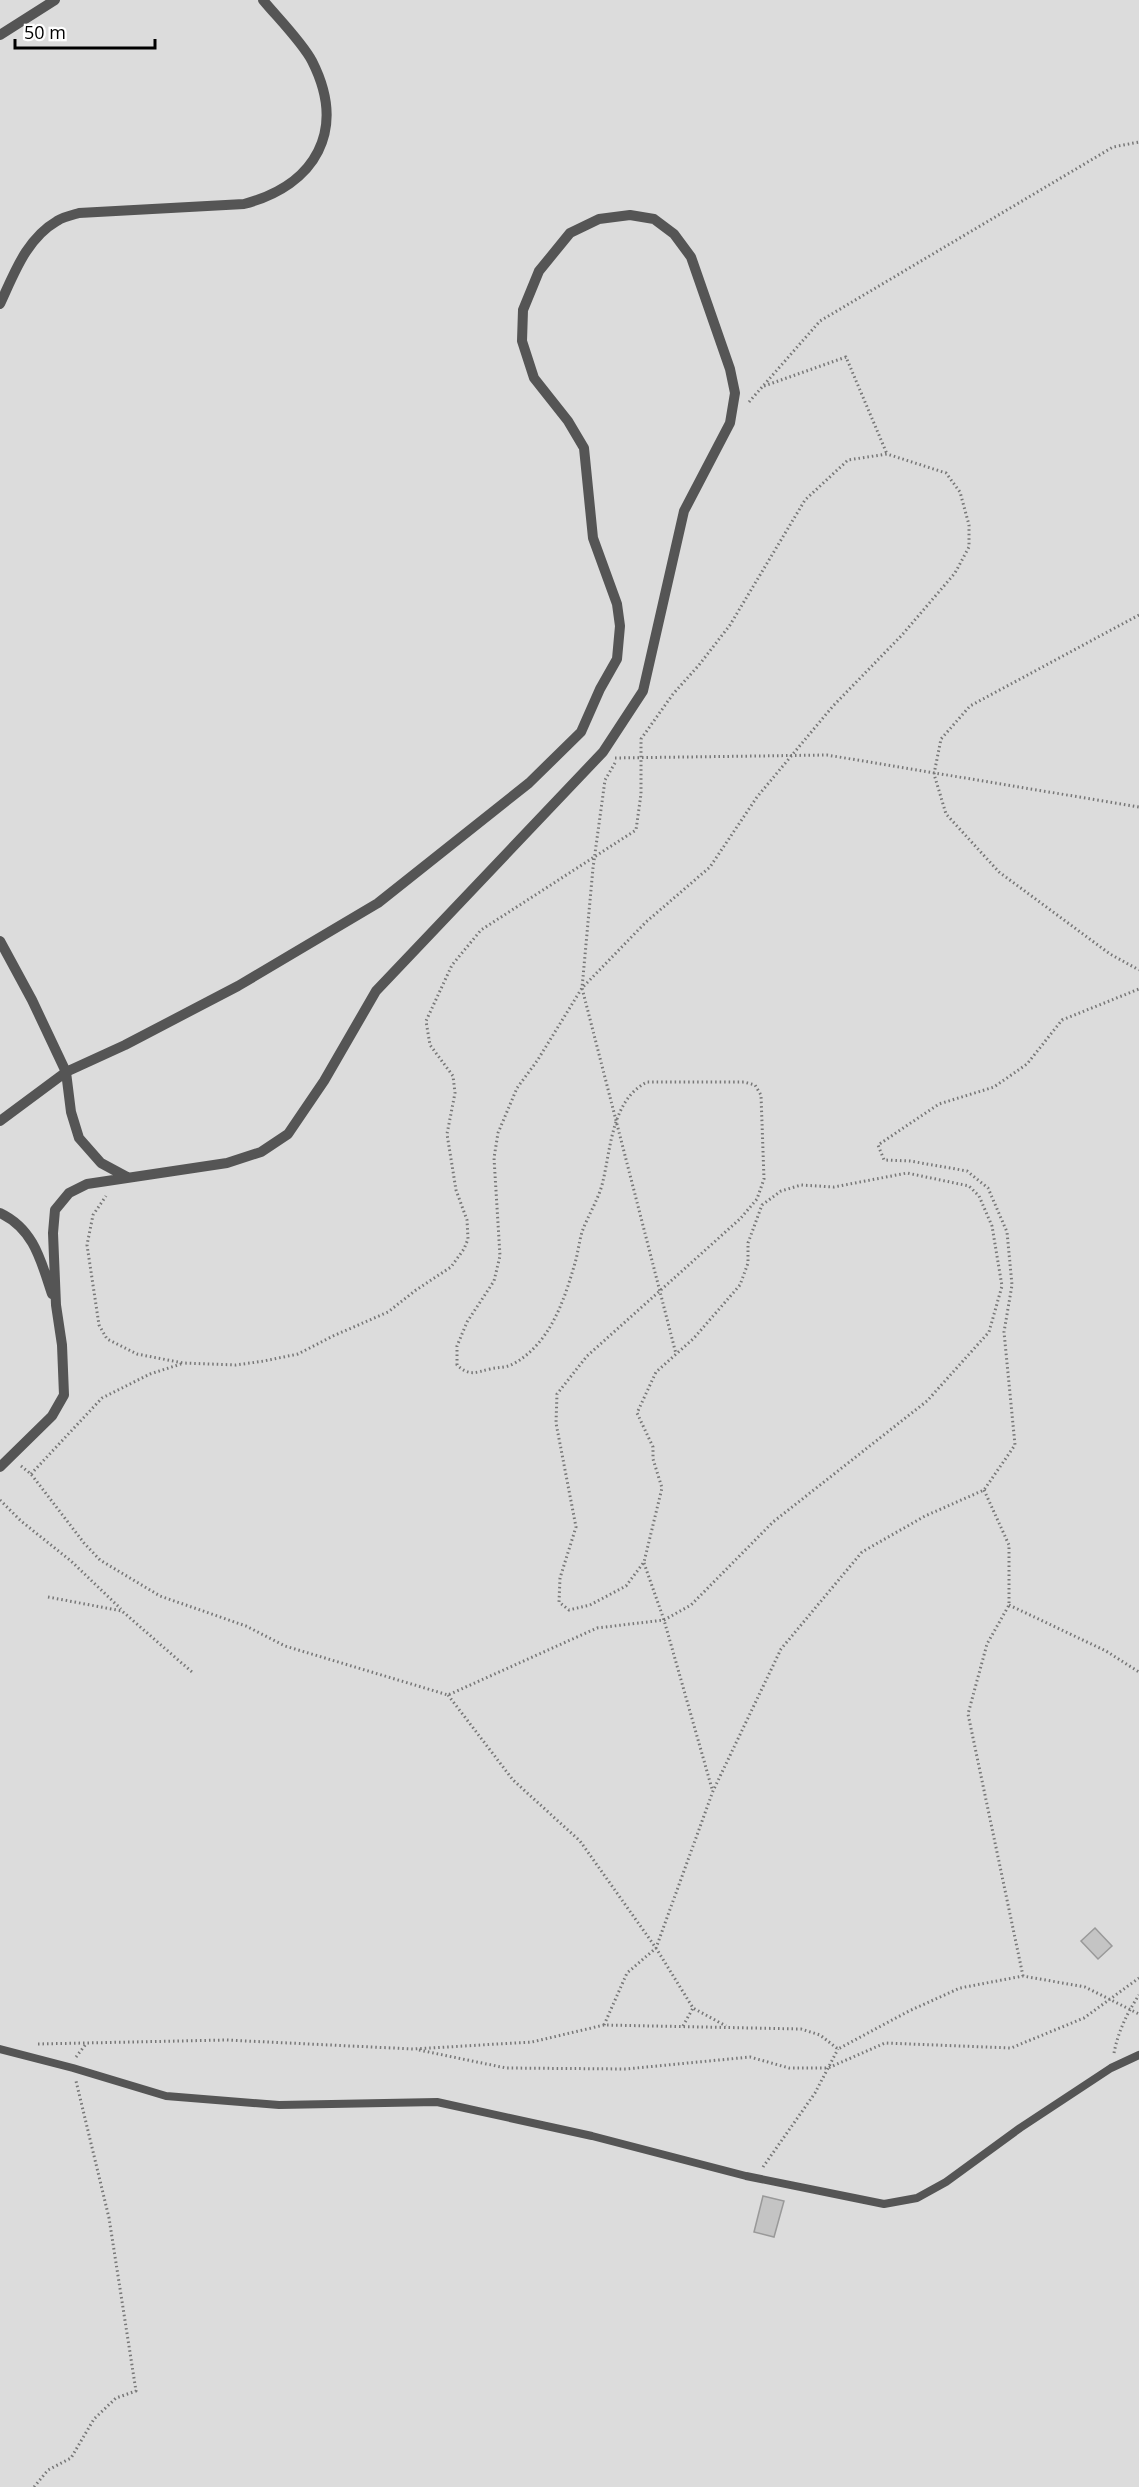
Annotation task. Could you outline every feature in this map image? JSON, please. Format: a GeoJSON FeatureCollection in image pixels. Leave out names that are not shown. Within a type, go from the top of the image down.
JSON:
{"type":"FeatureCollection","features":[{"type":"Feature","properties":{"kind":"street"},"geometry":{"type":"LineString","coordinates":[[0,35],[55,0]]}},
{"type":"Feature","properties":{"kind":"street"},"geometry":{"type":"LineString","coordinates":[[0,304],[19,263],[33,241],[57,220],[79,213],[244,204],[264,199],[292,183],[314,159],[326,133],[326,97],[311,60],[263,0]]}},
{"type":"Feature","properties":{"kind":"street"},"geometry":{"type":"LineString","coordinates":[[0,1121],[66,1072],[126,1045],[237,986],[378,903],[529,783],[581,732],[600,688],[617,659],[620,626],[617,604],[593,538],[584,448],[568,422],[534,378],[522,341],[523,310],[539,271],[570,233],[599,219],[630,215],[654,219],[674,234],[691,257],[730,369],[735,393],[730,423],[684,511],[643,691],[603,752],[376,991],[324,1080],[288,1134],[261,1152],[226,1162],[87,1184],[69,1193],[55,1210],[53,1233],[56,1305],[62,1345],[64,1395],[52,1416],[0,1467]]}},
{"type":"Feature","properties":{"kind":"street"},"geometry":{"type":"LineString","coordinates":[[0,941],[32,999],[66,1072],[72,1112],[79,1138],[101,1163],[127,1177]]}},
{"type":"Feature","properties":{"kind":"street"},"geometry":{"type":"LineString","coordinates":[[0,1213],[22,1228],[36,1246],[56,1305]]}},
{"type":"Feature","properties":{"kind":"lane"},"geometry":{"type":"LineString","coordinates":[[0,2049],[166,2096],[279,2105],[437,2102],[592,2136],[754,2178],[884,2204],[917,2199],[946,2182],[1020,2128],[1111,2068],[1139,2055]]}},
{"type":"Feature","properties":{"kind":"path"},"geometry":{"type":"LineString","coordinates":[[730,423],[820,321],[1113,147],[1139,142]]}},
{"type":"Feature","properties":{"kind":"path"},"geometry":{"type":"LineString","coordinates":[[762,386],[846,357],[887,454]]}},
{"type":"Feature","properties":{"kind":"path"},"geometry":{"type":"LineString","coordinates":[[115,1192],[106,1195],[93,1215],[87,1245],[99,1325],[107,1339],[137,1354],[183,1364],[236,1365],[298,1354],[388,1312],[451,1267],[468,1239],[467,1221],[456,1190],[447,1134],[455,1092],[453,1076],[430,1045],[426,1021],[452,965],[481,930],[636,830],[641,794],[641,740],[673,694],[730,625],[805,500],[848,460],[887,454],[946,473],[960,492],[969,525],[969,547],[956,573],[902,634],[832,706],[757,797],[710,867],[646,922],[582,988],[537,1061],[517,1088],[498,1133],[494,1158],[500,1256],[494,1281],[467,1322],[457,1346],[458,1365],[463,1370],[477,1374],[490,1369],[511,1366],[534,1350],[558,1316],[576,1262],[582,1233],[602,1185],[616,1118],[633,1089],[647,1082],[744,1082],[755,1085],[761,1095],[764,1179],[758,1198],[740,1219],[587,1356],[557,1394],[556,1423],[576,1527],[560,1578],[559,1602],[569,1610],[590,1605],[626,1586],[644,1562],[662,1488],[653,1459],[653,1447],[637,1413],[656,1372],[694,1338],[741,1285],[748,1263],[748,1244],[762,1205],[781,1191],[801,1185],[834,1187],[907,1173],[969,1186],[979,1196],[992,1226],[1002,1286],[988,1332],[927,1401],[773,1522],[691,1605],[664,1620],[597,1628],[448,1695]]}},
{"type":"Feature","properties":{"kind":"path"},"geometry":{"type":"LineString","coordinates":[[1139,615],[970,706],[941,739],[934,774],[946,814],[999,872],[1110,954],[1139,970]]}},
{"type":"Feature","properties":{"kind":"path"},"geometry":{"type":"LineString","coordinates":[[603,752],[617,759],[827,755],[1139,807]]}},
{"type":"Feature","properties":{"kind":"path"},"geometry":{"type":"LineString","coordinates":[[617,759],[605,780],[594,858],[582,988],[676,1354]]}},
{"type":"Feature","properties":{"kind":"path"},"geometry":{"type":"LineString","coordinates":[[604,2025],[627,1973],[656,1948],[713,1791],[781,1649],[862,1552],[925,1516],[984,1490],[1015,1445],[1004,1332],[1012,1285],[1007,1232],[988,1188],[967,1171],[910,1161],[884,1160],[878,1145],[939,1104],[994,1088],[1027,1064],[1062,1020],[1139,989]]}},
{"type":"Feature","properties":{"kind":"path"},"geometry":{"type":"LineString","coordinates":[[31,1474],[102,1398],[150,1374],[183,1364]]}},
{"type":"Feature","properties":{"kind":"path"},"geometry":{"type":"LineString","coordinates":[[9,1458],[31,1474],[84,1543],[100,1560],[160,1596],[246,1626],[285,1646],[448,1695],[513,1780],[580,1841],[656,1948],[693,2008],[728,2027]]}},
{"type":"Feature","properties":{"kind":"path"},"geometry":{"type":"LineString","coordinates":[[984,1490],[1009,1545],[1009,1605],[987,1644],[968,1714],[1023,1976]]}},
{"type":"Feature","properties":{"kind":"path"},"geometry":{"type":"LineString","coordinates":[[0,1500],[21,1521],[71,1561],[122,1611],[192,1672]]}},
{"type":"Feature","properties":{"kind":"path"},"geometry":{"type":"LineString","coordinates":[[644,1562],[664,1620],[713,1791]]}},
{"type":"Feature","properties":{"kind":"path"},"geometry":{"type":"LineString","coordinates":[[48,1596],[122,1611]]}},
{"type":"Feature","properties":{"kind":"path"},"geometry":{"type":"LineString","coordinates":[[1009,1605],[1107,1651],[1139,1672]]}},
{"type":"Feature","properties":{"kind":"path"},"geometry":{"type":"LineString","coordinates":[[754,2178],[781,2144],[815,2093],[838,2049],[909,2011],[960,1988],[1023,1976],[1085,1987],[1139,2014]]}},
{"type":"Feature","properties":{"kind":"path"},"geometry":{"type":"LineString","coordinates":[[413,2049],[506,2068],[626,2068],[750,2057],[789,2068],[828,2068],[885,2043],[1011,2048],[1084,2018],[1139,1978]]}},
{"type":"Feature","properties":{"kind":"path"},"geometry":{"type":"LineString","coordinates":[[1111,2068],[1117,2037],[1130,2008],[1139,1995]]}},
{"type":"Feature","properties":{"kind":"path"},"geometry":{"type":"LineString","coordinates":[[683,2026],[693,2008]]}},
{"type":"Feature","properties":{"kind":"path"},"geometry":{"type":"LineString","coordinates":[[32,2044],[226,2040],[413,2049],[532,2042],[604,2025],[801,2029],[820,2035],[838,2049]]}},
{"type":"Feature","properties":{"kind":"path"},"geometry":{"type":"LineString","coordinates":[[34,2487],[48,2470],[71,2458],[94,2419],[116,2398],[136,2391],[109,2218],[73,2068]]}},
{"type":"Feature","properties":{"kind":"shaded area"},"geometry":{"type":"Polygon","coordinates":[[[0,0],[1139,0],[1139,2487],[0,2487],[0,0]]]}},
{"type":"Feature","properties":{"kind":"building"},"geometry":{"type":"Polygon","coordinates":[[[1095,1928],[1112,1946],[1098,1959],[1081,1941],[1095,1928]]]}},
{"type":"Feature","properties":{"kind":"building"},"geometry":{"type":"Polygon","coordinates":[[[763,2196],[784,2201],[774,2237],[754,2232],[763,2196]]]}}]}
